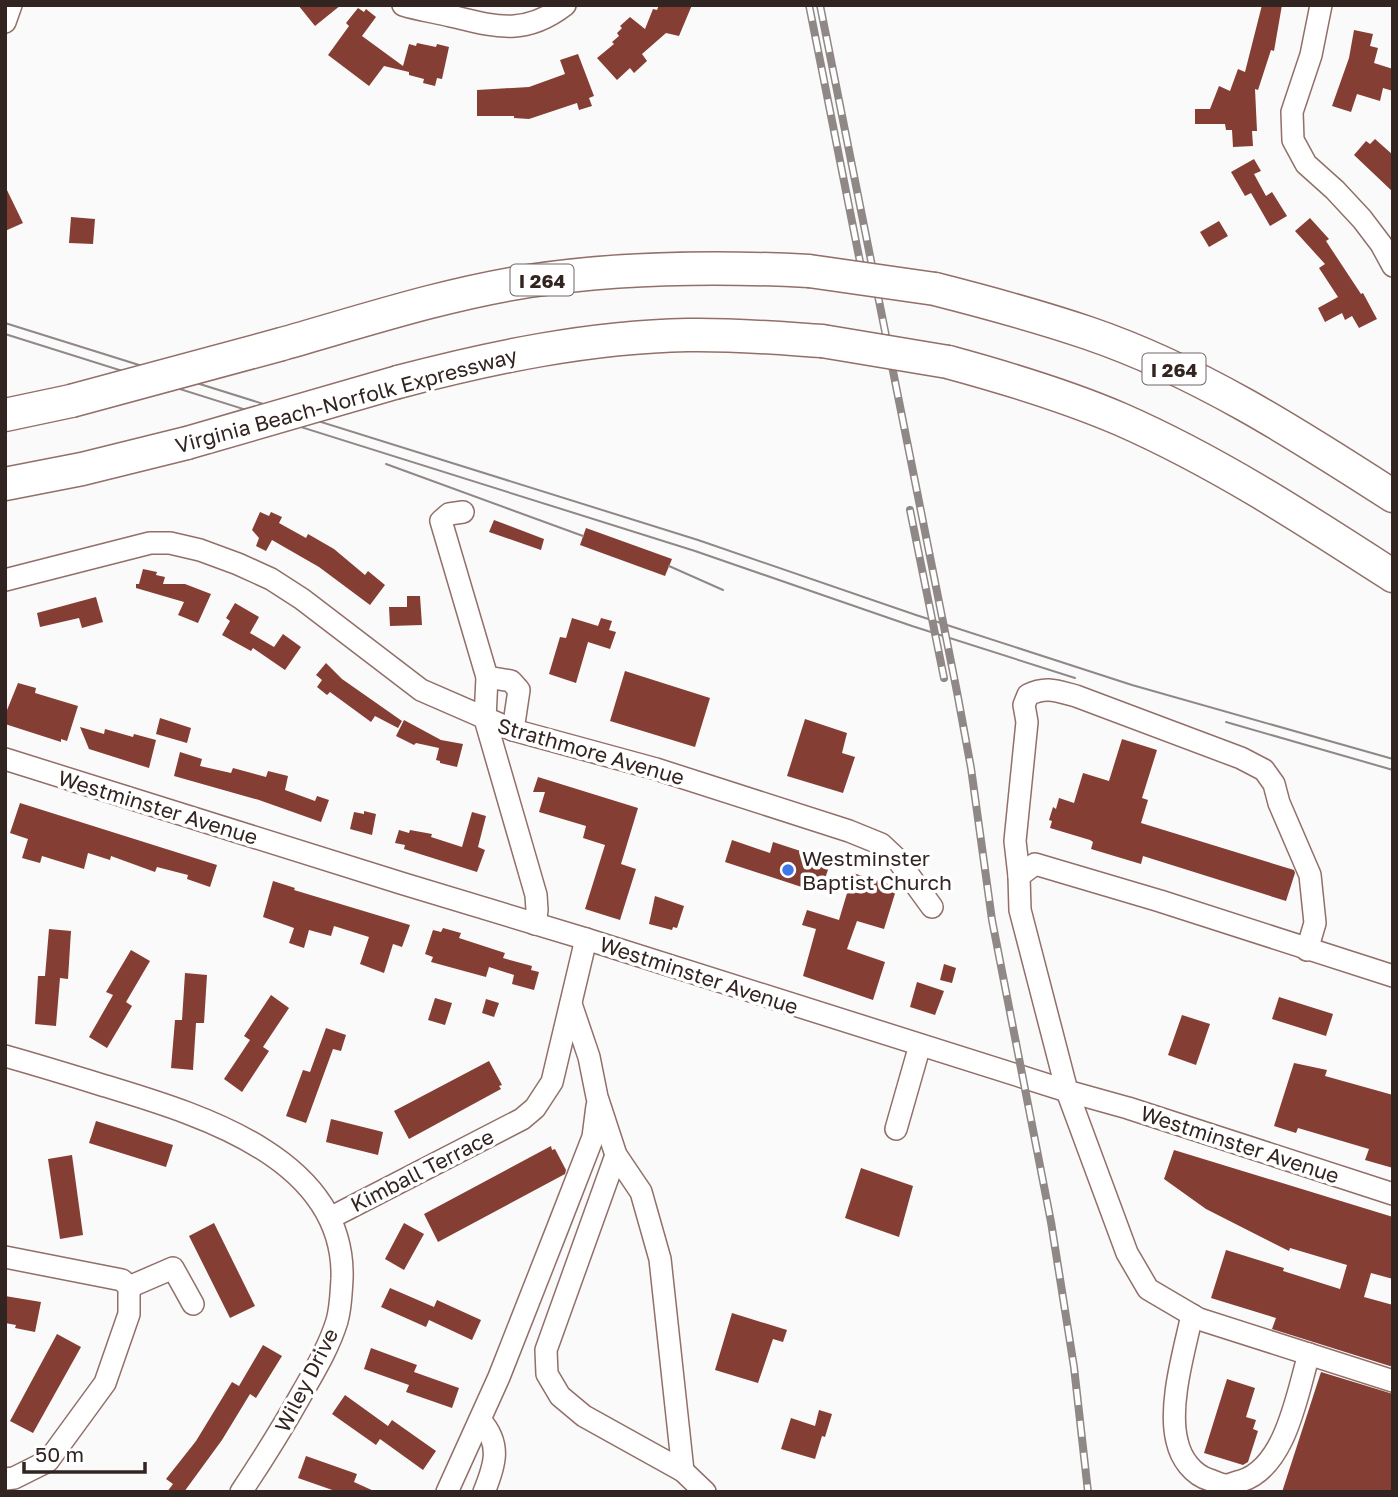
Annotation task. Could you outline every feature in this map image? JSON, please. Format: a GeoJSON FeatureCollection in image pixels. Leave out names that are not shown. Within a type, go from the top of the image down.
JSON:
{"type":"FeatureCollection","features":[{"type":"Feature","properties":{"kind":"highway","name":"I 264"},"geometry":{"type":"LineString","coordinates":[[5,415],[71,401],[442,299],[527,281],[673,267],[809,271],[935,289],[991,303],[1090,334],[1173,368],[1226,394],[1393,496]]}},
{"type":"Feature","properties":{"kind":"highway","name":"Virginia Beach-Norfolk Expressway"},"geometry":{"type":"LineString","coordinates":[[5,484],[82,469],[187,443],[398,382],[516,353],[630,338],[689,335],[822,341],[948,362],[1035,386],[1121,419],[1251,487],[1393,576]]}},
{"type":"Feature","properties":{"kind":"street"},"geometry":{"type":"LineString","coordinates":[[5,22],[11,5]]}},
{"type":"Feature","properties":{"kind":"street"},"geometry":{"type":"LineString","coordinates":[[403,5],[499,27],[523,25],[542,19],[563,7]]}},
{"type":"Feature","properties":{"kind":"street"},"geometry":{"type":"LineString","coordinates":[[1321,5],[1311,55],[1292,112],[1293,140],[1306,164],[1335,190],[1390,252]]}},
{"type":"Feature","properties":{"kind":"street"},"geometry":{"type":"LineString","coordinates":[[463,512],[449,514],[441,521],[487,677],[485,719],[536,895],[535,923]]}},
{"type":"Feature","properties":{"kind":"street","name":"Strathmore Avenue"},"geometry":{"type":"LineString","coordinates":[[5,580],[150,543],[170,543],[200,550],[271,579],[302,599],[421,690],[485,719],[513,730],[656,769],[849,831],[881,844],[897,859],[932,907]]}},
{"type":"Feature","properties":{"kind":"street"},"geometry":{"type":"LineString","coordinates":[[487,677],[511,681],[519,690],[513,730]]}},
{"type":"Feature","properties":{"kind":"street"},"geometry":{"type":"LineString","coordinates":[[1307,950],[1315,923],[1310,875],[1279,803],[1274,784],[1264,770],[1241,758],[1076,696],[1049,688],[1028,695],[1024,705],[1027,722],[1015,841],[1020,910],[1067,1091],[1127,1253],[1148,1289],[1192,1315],[1393,1381]]}},
{"type":"Feature","properties":{"kind":"street","name":"Westminster Avenue"},"geometry":{"type":"LineString","coordinates":[[5,759],[1128,1108],[1393,1194]]}},
{"type":"Feature","properties":{"kind":"street"},"geometry":{"type":"LineString","coordinates":[[1019,876],[1035,864],[1186,909],[1393,976]]}},
{"type":"Feature","properties":{"kind":"street","name":"Kimball Terrace"},"geometry":{"type":"LineString","coordinates":[[5,1056],[188,1112],[222,1127],[246,1139],[300,1178],[313,1191],[330,1218],[522,1119],[535,1108],[552,1082],[586,939]]}},
{"type":"Feature","properties":{"kind":"street"},"geometry":{"type":"LineString","coordinates":[[571,1004],[589,1057],[597,1097],[616,1155],[640,1192],[660,1259],[683,1471]]}},
{"type":"Feature","properties":{"kind":"street"},"geometry":{"type":"LineString","coordinates":[[896,1129],[920,1045]]}},
{"type":"Feature","properties":{"kind":"street"},"geometry":{"type":"LineString","coordinates":[[447,1492],[480,1420],[593,1137],[597,1097]]}},
{"type":"Feature","properties":{"kind":"street"},"geometry":{"type":"LineString","coordinates":[[616,1155],[546,1350],[547,1374],[560,1396],[584,1416],[683,1471],[705,1492]]}},
{"type":"Feature","properties":{"kind":"street","name":"Wiley Drive"},"geometry":{"type":"LineString","coordinates":[[241,1492],[274,1442],[323,1356],[337,1321],[342,1269],[339,1243],[330,1218]]}},
{"type":"Feature","properties":{"kind":"street"},"geometry":{"type":"LineString","coordinates":[[5,1257],[122,1280],[129,1287],[129,1314],[105,1382],[48,1461],[15,1478],[5,1479]]}},
{"type":"Feature","properties":{"kind":"street"},"geometry":{"type":"LineString","coordinates":[[129,1287],[173,1268],[193,1304]]}},
{"type":"Feature","properties":{"kind":"street"},"geometry":{"type":"LineString","coordinates":[[1192,1315],[1177,1392],[1176,1440],[1191,1468],[1204,1478],[1228,1488],[1247,1479],[1266,1465],[1278,1448],[1289,1422],[1309,1354]]}},
{"type":"Feature","properties":{"kind":"street"},"geometry":{"type":"LineString","coordinates":[[480,1420],[494,1440],[496,1455],[484,1492]]}},
{"type":"Feature","properties":{"kind":"building"},"geometry":{"type":"Polygon","coordinates":[[[298,5],[341,5],[315,26],[298,5]]]}},
{"type":"Feature","properties":{"kind":"building"},"geometry":{"type":"Polygon","coordinates":[[[659,5],[692,5],[679,36],[666,33],[642,54],[647,61],[634,73],[630,68],[617,80],[597,58],[614,44],[612,42],[619,36],[617,33],[622,28],[620,26],[630,17],[645,29],[653,9],[657,10],[659,5]]]}},
{"type":"Feature","properties":{"kind":"building"},"geometry":{"type":"Polygon","coordinates":[[[1262,5],[1282,5],[1274,51],[1271,50],[1258,90],[1255,89],[1257,131],[1252,131],[1253,146],[1233,147],[1232,130],[1226,130],[1225,124],[1195,124],[1195,109],[1210,109],[1219,86],[1230,91],[1238,69],[1245,72],[1262,5]]]}},
{"type":"Feature","properties":{"kind":"building"},"geometry":{"type":"Polygon","coordinates":[[[358,8],[364,12],[366,9],[376,17],[362,36],[403,66],[409,44],[449,47],[442,79],[437,78],[435,86],[423,83],[424,79],[409,75],[409,72],[384,66],[369,86],[328,55],[358,8]]]}},
{"type":"Feature","properties":{"kind":"building"},"geometry":{"type":"Polygon","coordinates":[[[1354,30],[1373,34],[1370,46],[1378,48],[1374,63],[1393,69],[1393,91],[1383,88],[1380,101],[1357,94],[1351,112],[1332,106],[1349,58],[1354,30]]]}},
{"type":"Feature","properties":{"kind":"building"},"geometry":{"type":"Polygon","coordinates":[[[578,54],[594,96],[589,98],[592,106],[579,110],[577,103],[529,119],[514,116],[477,116],[477,90],[529,87],[565,74],[560,60],[578,54]]]}},
{"type":"Feature","properties":{"kind":"building"},"geometry":{"type":"Polygon","coordinates":[[[1375,139],[1393,155],[1393,192],[1354,155],[1366,141],[1370,144],[1375,139]]]}},
{"type":"Feature","properties":{"kind":"building"},"geometry":{"type":"Polygon","coordinates":[[[1254,159],[1261,171],[1254,174],[1266,196],[1272,192],[1287,216],[1270,226],[1251,193],[1245,196],[1231,172],[1254,159]]]}},
{"type":"Feature","properties":{"kind":"building"},"geometry":{"type":"Polygon","coordinates":[[[5,186],[23,223],[5,231],[5,186]]]}},
{"type":"Feature","properties":{"kind":"building"},"geometry":{"type":"Polygon","coordinates":[[[71,217],[95,219],[93,244],[69,243],[71,217]]]}},
{"type":"Feature","properties":{"kind":"building"},"geometry":{"type":"Polygon","coordinates":[[[1310,218],[1329,239],[1326,241],[1361,294],[1363,293],[1377,319],[1359,328],[1352,316],[1345,320],[1342,313],[1325,322],[1318,308],[1338,297],[1319,268],[1325,264],[1295,231],[1310,218]]]}},
{"type":"Feature","properties":{"kind":"building"},"geometry":{"type":"Polygon","coordinates":[[[1219,221],[1228,236],[1209,247],[1200,232],[1219,221]]]}},
{"type":"Feature","properties":{"kind":"building"},"geometry":{"type":"Polygon","coordinates":[[[260,512],[269,516],[271,512],[282,517],[279,523],[306,538],[308,534],[334,549],[365,575],[368,571],[385,585],[370,605],[319,567],[272,540],[266,551],[256,546],[259,538],[252,530],[260,512]]]}},
{"type":"Feature","properties":{"kind":"building"},"geometry":{"type":"Polygon","coordinates":[[[494,520],[544,539],[541,550],[489,532],[494,520]]]}},
{"type":"Feature","properties":{"kind":"building"},"geometry":{"type":"Polygon","coordinates":[[[586,528],[672,559],[665,576],[580,545],[586,528]]]}},
{"type":"Feature","properties":{"kind":"building"},"geometry":{"type":"Polygon","coordinates":[[[143,569],[165,577],[163,584],[185,584],[211,594],[198,623],[178,615],[184,602],[136,588],[143,569]]]}},
{"type":"Feature","properties":{"kind":"building"},"geometry":{"type":"Polygon","coordinates":[[[407,596],[420,596],[422,625],[390,626],[389,607],[407,607],[407,596]]]}},
{"type":"Feature","properties":{"kind":"building"},"geometry":{"type":"Polygon","coordinates":[[[96,597],[103,622],[82,628],[79,618],[40,627],[37,613],[96,597]]]}},
{"type":"Feature","properties":{"kind":"building"},"geometry":{"type":"Polygon","coordinates":[[[235,603],[259,617],[250,633],[274,647],[283,634],[301,647],[285,670],[253,648],[251,651],[222,635],[230,621],[226,618],[235,603]]]}},
{"type":"Feature","properties":{"kind":"building"},"geometry":{"type":"Polygon","coordinates":[[[572,618],[598,626],[601,618],[612,621],[609,630],[616,632],[610,649],[588,642],[576,683],[549,674],[560,637],[566,638],[572,618]]]}},
{"type":"Feature","properties":{"kind":"building"},"geometry":{"type":"Polygon","coordinates":[[[326,663],[342,679],[402,721],[398,728],[375,716],[371,722],[330,692],[327,695],[317,687],[322,680],[316,675],[326,663]]]}},
{"type":"Feature","properties":{"kind":"building"},"geometry":{"type":"Polygon","coordinates":[[[625,671],[710,698],[695,747],[610,721],[625,671]]]}},
{"type":"Feature","properties":{"kind":"building"},"geometry":{"type":"Polygon","coordinates":[[[18,683],[36,688],[35,693],[78,706],[67,741],[61,739],[61,742],[5,724],[5,715],[18,683]]]}},
{"type":"Feature","properties":{"kind":"building"},"geometry":{"type":"Polygon","coordinates":[[[160,718],[191,728],[187,743],[156,734],[160,718]]]}},
{"type":"Feature","properties":{"kind":"building"},"geometry":{"type":"Polygon","coordinates":[[[805,719],[847,733],[842,753],[855,757],[843,793],[787,776],[805,719]]]}},
{"type":"Feature","properties":{"kind":"building"},"geometry":{"type":"Polygon","coordinates":[[[404,720],[441,740],[463,744],[457,767],[436,760],[439,748],[416,743],[414,745],[396,736],[404,720]]]}},
{"type":"Feature","properties":{"kind":"building"},"geometry":{"type":"Polygon","coordinates":[[[80,727],[104,734],[105,729],[156,740],[149,768],[89,749],[80,727]]]}},
{"type":"Feature","properties":{"kind":"building"},"geometry":{"type":"Polygon","coordinates":[[[1122,739],[1157,750],[1142,798],[1148,800],[1141,823],[1294,870],[1286,901],[1143,856],[1141,864],[1091,849],[1093,842],[1090,840],[1050,828],[1052,821],[1049,820],[1053,807],[1056,809],[1059,798],[1074,803],[1083,773],[1109,781],[1122,739]]]}},
{"type":"Feature","properties":{"kind":"building"},"geometry":{"type":"Polygon","coordinates":[[[180,752],[202,759],[200,766],[231,773],[233,768],[266,777],[268,771],[288,776],[285,790],[315,801],[317,796],[329,800],[321,822],[259,800],[174,776],[180,752]]]}},
{"type":"Feature","properties":{"kind":"building"},"geometry":{"type":"Polygon","coordinates":[[[538,777],[638,808],[621,864],[636,869],[620,920],[585,909],[605,845],[583,838],[586,826],[539,812],[545,792],[533,792],[538,777]]]}},
{"type":"Feature","properties":{"kind":"building"},"geometry":{"type":"Polygon","coordinates":[[[20,803],[217,865],[210,887],[187,879],[188,875],[157,867],[155,872],[111,856],[110,860],[88,853],[84,869],[42,856],[40,863],[22,858],[28,839],[10,833],[20,803]]]}},
{"type":"Feature","properties":{"kind":"building"},"geometry":{"type":"Polygon","coordinates":[[[364,811],[376,814],[372,835],[350,829],[354,812],[364,814],[364,811]]]}},
{"type":"Feature","properties":{"kind":"building"},"geometry":{"type":"Polygon","coordinates":[[[472,812],[486,816],[478,847],[485,850],[477,872],[404,849],[405,845],[395,843],[399,830],[409,833],[410,830],[432,834],[431,837],[462,847],[472,812]]]}},
{"type":"Feature","properties":{"kind":"building","name":"Westminster Baptist Church"},"geometry":{"type":"Polygon","coordinates":[[[732,840],[770,853],[773,842],[831,861],[820,893],[725,862],[732,840]]]}},
{"type":"Feature","properties":{"kind":"building"},"geometry":{"type":"Polygon","coordinates":[[[853,873],[897,887],[884,929],[857,921],[847,949],[885,962],[873,1000],[803,976],[816,929],[802,925],[807,910],[839,920],[853,873]]]}},
{"type":"Feature","properties":{"kind":"building"},"geometry":{"type":"Polygon","coordinates":[[[273,881],[295,888],[294,890],[410,925],[402,947],[393,944],[384,973],[360,964],[369,937],[334,926],[331,936],[309,930],[304,948],[289,943],[294,928],[263,917],[273,881]]]}},
{"type":"Feature","properties":{"kind":"building"},"geometry":{"type":"Polygon","coordinates":[[[655,896],[684,906],[677,928],[673,927],[672,930],[649,924],[655,896]]]}},
{"type":"Feature","properties":{"kind":"building"},"geometry":{"type":"Polygon","coordinates":[[[443,928],[461,933],[459,938],[505,953],[503,958],[532,966],[531,970],[539,972],[534,990],[512,984],[514,975],[489,967],[486,977],[431,962],[433,957],[425,954],[433,930],[441,932],[443,928]]]}},
{"type":"Feature","properties":{"kind":"building"},"geometry":{"type":"Polygon","coordinates":[[[49,929],[71,931],[68,979],[60,978],[56,1026],[35,1024],[38,976],[45,976],[49,929]]]}},
{"type":"Feature","properties":{"kind":"building"},"geometry":{"type":"Polygon","coordinates":[[[131,950],[150,961],[126,1002],[132,1006],[107,1048],[89,1037],[113,995],[106,992],[131,950]]]}},
{"type":"Feature","properties":{"kind":"building"},"geometry":{"type":"Polygon","coordinates":[[[944,964],[956,968],[952,983],[940,980],[944,964]]]}},
{"type":"Feature","properties":{"kind":"building"},"geometry":{"type":"Polygon","coordinates":[[[185,973],[207,975],[204,1023],[196,1023],[193,1070],[171,1068],[175,1020],[182,1020],[185,973]]]}},
{"type":"Feature","properties":{"kind":"building"},"geometry":{"type":"Polygon","coordinates":[[[917,982],[944,991],[935,1015],[910,1007],[917,982]]]}},
{"type":"Feature","properties":{"kind":"building"},"geometry":{"type":"Polygon","coordinates":[[[271,995],[289,1008],[263,1047],[269,1051],[242,1092],[224,1079],[250,1040],[244,1036],[271,995]]]}},
{"type":"Feature","properties":{"kind":"building"},"geometry":{"type":"Polygon","coordinates":[[[1279,997],[1333,1014],[1326,1036],[1272,1019],[1279,997]]]}},
{"type":"Feature","properties":{"kind":"building"},"geometry":{"type":"Polygon","coordinates":[[[435,998],[452,1003],[445,1025],[428,1020],[435,998]]]}},
{"type":"Feature","properties":{"kind":"building"},"geometry":{"type":"Polygon","coordinates":[[[486,999],[499,1003],[494,1017],[482,1013],[486,999]]]}},
{"type":"Feature","properties":{"kind":"building"},"geometry":{"type":"Polygon","coordinates":[[[1182,1015],[1210,1024],[1196,1065],[1168,1055],[1182,1015]]]}},
{"type":"Feature","properties":{"kind":"building"},"geometry":{"type":"Polygon","coordinates":[[[326,1028],[346,1035],[341,1051],[333,1049],[306,1123],[286,1116],[303,1070],[310,1072],[326,1028]]]}},
{"type":"Feature","properties":{"kind":"building"},"geometry":{"type":"Polygon","coordinates":[[[489,1061],[502,1085],[499,1086],[501,1089],[409,1139],[394,1111],[489,1061]]]}},
{"type":"Feature","properties":{"kind":"building"},"geometry":{"type":"Polygon","coordinates":[[[1294,1063],[1327,1070],[1325,1076],[1393,1095],[1393,1168],[1365,1160],[1369,1149],[1298,1128],[1296,1133],[1274,1126],[1294,1063]]]}},
{"type":"Feature","properties":{"kind":"building"},"geometry":{"type":"Polygon","coordinates":[[[331,1119],[383,1132],[378,1155],[326,1142],[331,1119]]]}},
{"type":"Feature","properties":{"kind":"building"},"geometry":{"type":"Polygon","coordinates":[[[96,1121],[173,1145],[166,1167],[89,1143],[96,1121]]]}},
{"type":"Feature","properties":{"kind":"building"},"geometry":{"type":"Polygon","coordinates":[[[551,1146],[566,1170],[565,1174],[438,1242],[424,1214],[551,1146]]]}},
{"type":"Feature","properties":{"kind":"building"},"geometry":{"type":"Polygon","coordinates":[[[1174,1150],[1393,1217],[1393,1279],[1371,1273],[1364,1297],[1393,1305],[1393,1367],[1272,1329],[1276,1318],[1211,1298],[1226,1250],[1340,1289],[1347,1265],[1290,1248],[1289,1251],[1206,1209],[1164,1179],[1174,1150]]]}},
{"type":"Feature","properties":{"kind":"building"},"geometry":{"type":"Polygon","coordinates":[[[72,1155],[83,1235],[60,1239],[48,1159],[72,1155]]]}},
{"type":"Feature","properties":{"kind":"building"},"geometry":{"type":"Polygon","coordinates":[[[861,1168],[913,1186],[899,1237],[845,1218],[861,1168]]]}},
{"type":"Feature","properties":{"kind":"building"},"geometry":{"type":"Polygon","coordinates":[[[214,1223],[255,1306],[230,1318],[189,1236],[214,1223]]]}},
{"type":"Feature","properties":{"kind":"building"},"geometry":{"type":"Polygon","coordinates":[[[404,1223],[424,1234],[404,1270],[385,1259],[404,1223]]]}},
{"type":"Feature","properties":{"kind":"building"},"geometry":{"type":"Polygon","coordinates":[[[390,1288],[434,1307],[437,1300],[481,1320],[472,1340],[429,1320],[426,1327],[381,1307],[390,1288]]]}},
{"type":"Feature","properties":{"kind":"building"},"geometry":{"type":"Polygon","coordinates":[[[5,1296],[41,1302],[35,1332],[5,1323],[5,1296]]]}},
{"type":"Feature","properties":{"kind":"building"},"geometry":{"type":"Polygon","coordinates":[[[732,1313],[787,1330],[783,1342],[773,1339],[758,1383],[715,1370],[732,1313]]]}},
{"type":"Feature","properties":{"kind":"building"},"geometry":{"type":"Polygon","coordinates":[[[57,1334],[81,1347],[33,1433],[10,1421],[57,1334]]]}},
{"type":"Feature","properties":{"kind":"building"},"geometry":{"type":"Polygon","coordinates":[[[263,1345],[282,1356],[256,1398],[250,1394],[222,1440],[184,1492],[167,1492],[173,1484],[166,1479],[196,1441],[232,1382],[239,1386],[263,1345]]]}},
{"type":"Feature","properties":{"kind":"building"},"geometry":{"type":"Polygon","coordinates":[[[371,1348],[417,1365],[414,1372],[459,1388],[452,1408],[406,1392],[409,1385],[364,1369],[371,1348]]]}},
{"type":"Feature","properties":{"kind":"building"},"geometry":{"type":"Polygon","coordinates":[[[1321,1372],[1393,1394],[1393,1492],[1282,1492],[1321,1372]]]}},
{"type":"Feature","properties":{"kind":"building"},"geometry":{"type":"Polygon","coordinates":[[[1227,1379],[1255,1388],[1246,1417],[1256,1420],[1253,1429],[1258,1431],[1248,1462],[1243,1465],[1204,1453],[1227,1379]]]}},
{"type":"Feature","properties":{"kind":"building"},"geometry":{"type":"Polygon","coordinates":[[[345,1395],[388,1426],[392,1420],[436,1451],[423,1470],[380,1439],[376,1445],[332,1414],[345,1395]]]}},
{"type":"Feature","properties":{"kind":"building"},"geometry":{"type":"Polygon","coordinates":[[[819,1410],[832,1414],[815,1459],[781,1449],[791,1418],[815,1426],[819,1410]]]}},
{"type":"Feature","properties":{"kind":"building"},"geometry":{"type":"Polygon","coordinates":[[[306,1456],[357,1474],[354,1482],[376,1492],[338,1492],[298,1478],[306,1456]]]}},
{"type":"Feature","properties":{"kind":"tram line"},"geometry":{"type":"LineString","coordinates":[[5,323],[698,540],[1132,685],[1393,759]]}},
{"type":"Feature","properties":{"kind":"tram line"},"geometry":{"type":"LineString","coordinates":[[5,334],[695,551],[912,626],[1075,678]]}},
{"type":"Feature","properties":{"kind":"tram line"},"geometry":{"type":"LineString","coordinates":[[386,464],[583,536]]}},
{"type":"Feature","properties":{"kind":"tram line"},"geometry":{"type":"LineString","coordinates":[[669,566],[723,590]]}},
{"type":"Feature","properties":{"kind":"tram line"},"geometry":{"type":"LineString","coordinates":[[1226,722],[1393,770]]}},
{"type":"Feature","properties":{"kind":"railway"},"geometry":{"type":"LineString","coordinates":[[809,5],[865,287]]}},
{"type":"Feature","properties":{"kind":"railway"},"geometry":{"type":"LineString","coordinates":[[820,5],[971,768],[992,920],[1051,1222],[1074,1367],[1088,1492]]}},
{"type":"Feature","properties":{"kind":"railway"},"geometry":{"type":"LineString","coordinates":[[910,510],[944,678]]}},
{"type":"Feature","properties":{"kind":"place","name":"Westminster Baptist Church"},"geometry":{"type":"Point","coordinates":[788,870]}}]}
